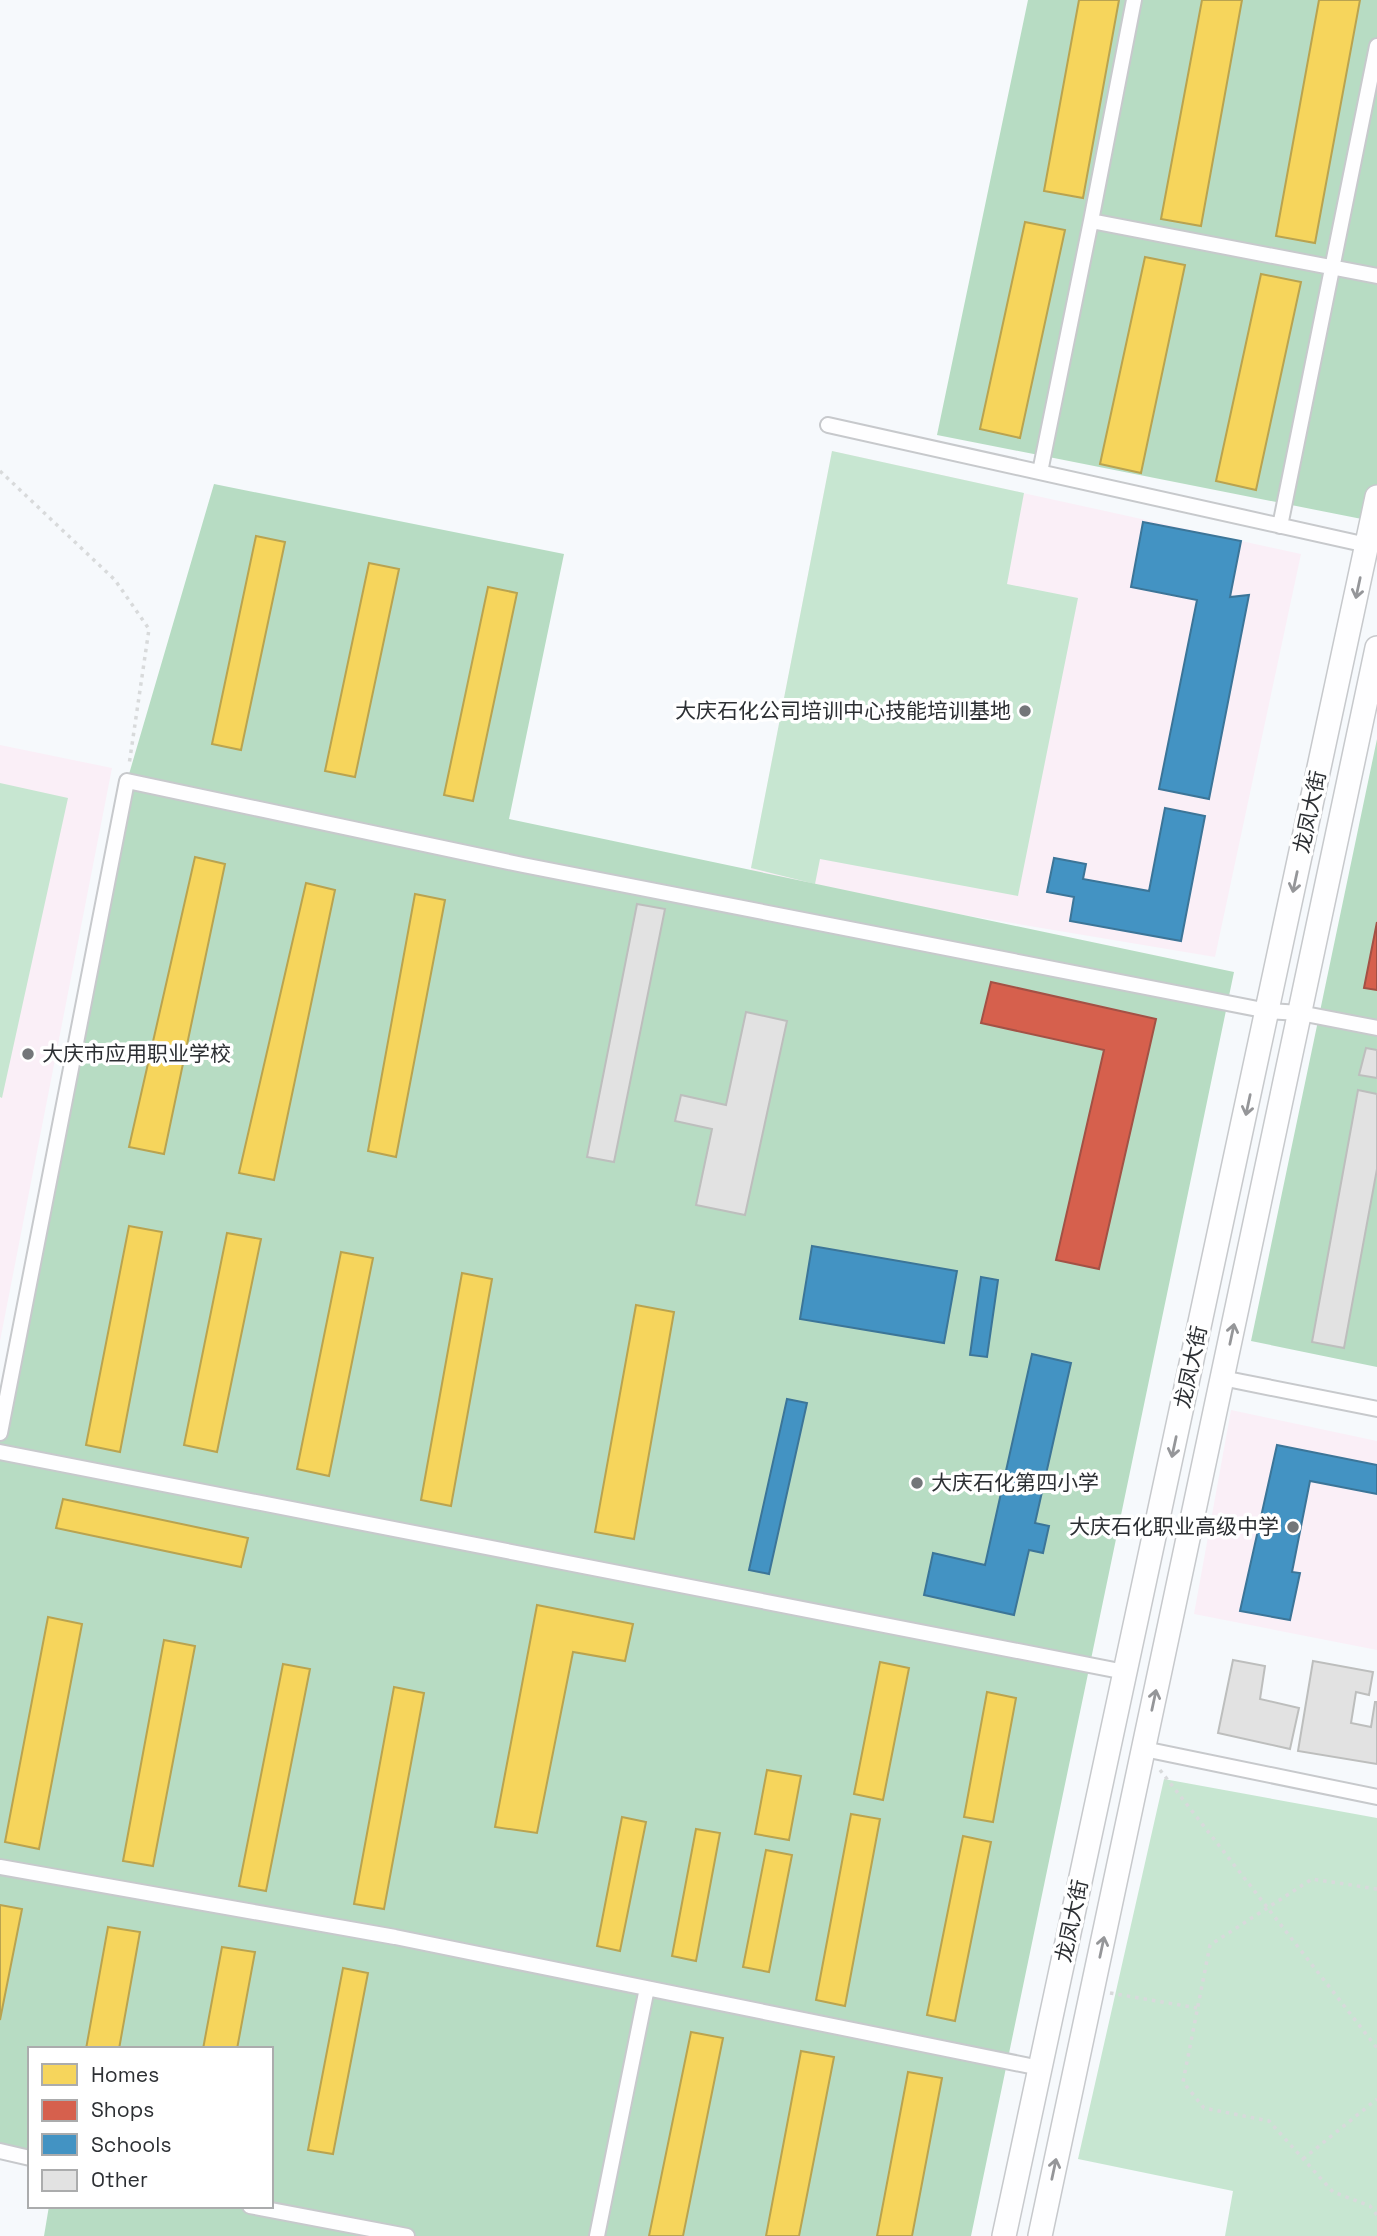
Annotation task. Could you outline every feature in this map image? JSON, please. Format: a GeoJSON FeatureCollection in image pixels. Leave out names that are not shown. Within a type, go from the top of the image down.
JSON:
{"type":"FeatureCollection","features":[{"type":"Feature","properties":{"kind":"main road","name":"龙凤大街"},"geometry":{"type":"LineString","coordinates":[[1003,2236],[1377,497]]}},
{"type":"Feature","properties":{"kind":"main road","name":"龙凤大街"},"geometry":{"type":"LineString","coordinates":[[1040,2236],[1377,648]]}},
{"type":"Feature","properties":{"kind":"street"},"geometry":{"type":"LineString","coordinates":[[1040,472],[1134,0]]}},
{"type":"Feature","properties":{"kind":"street"},"geometry":{"type":"LineString","coordinates":[[1280,526],[1377,46]]}},
{"type":"Feature","properties":{"kind":"street"},"geometry":{"type":"LineString","coordinates":[[1091,221],[1377,275]]}},
{"type":"Feature","properties":{"kind":"street"},"geometry":{"type":"LineString","coordinates":[[828,425],[1367,545]]}},
{"type":"Feature","properties":{"kind":"street"},"geometry":{"type":"LineString","coordinates":[[0,1433],[127,781],[523,865],[1268,1011],[1300,1013],[1377,1028]]}},
{"type":"Feature","properties":{"kind":"street"},"geometry":{"type":"LineString","coordinates":[[1222,1378],[1377,1409]]}},
{"type":"Feature","properties":{"kind":"street"},"geometry":{"type":"LineString","coordinates":[[0,1452],[1125,1672]]}},
{"type":"Feature","properties":{"kind":"street"},"geometry":{"type":"LineString","coordinates":[[1144,1749],[1377,1797]]}},
{"type":"Feature","properties":{"kind":"street"},"geometry":{"type":"LineString","coordinates":[[0,1867],[395,1937],[1040,2068]]}},
{"type":"Feature","properties":{"kind":"street"},"geometry":{"type":"LineString","coordinates":[[597,2236],[647,1988]]}},
{"type":"Feature","properties":{"kind":"street"},"geometry":{"type":"LineString","coordinates":[[0,2151],[28,2158]]}},
{"type":"Feature","properties":{"kind":"street"},"geometry":{"type":"LineString","coordinates":[[260,2208],[407,2236]]}},
{"type":"Feature","properties":{"kind":"path"},"geometry":{"type":"LineString","coordinates":[[0,471],[115,580],[149,629],[127,781]]}},
{"type":"Feature","properties":{"kind":"path"},"geometry":{"type":"LineString","coordinates":[[1144,1749],[1377,2048]]}},
{"type":"Feature","properties":{"kind":"path"},"geometry":{"type":"LineString","coordinates":[[1377,1889],[1312,1879],[1210,1945],[1183,2082],[1204,2108],[1269,2121],[1334,2192],[1370,2206],[1377,2215]]}},
{"type":"Feature","properties":{"kind":"path"},"geometry":{"type":"LineString","coordinates":[[1092,1990],[1198,2008]]}},
{"type":"Feature","properties":{"kind":"path"},"geometry":{"type":"LineString","coordinates":[[1303,2159],[1377,2099]]}},
{"type":"Feature","properties":{"kind":"shaded area","name":"大庆石化公司培训中心技能培训基地"},"geometry":{"type":"Polygon","coordinates":[[[832,451],[1301,554],[1215,957],[749,879],[832,451]]]}},
{"type":"Feature","properties":{"kind":"shaded area","name":"大庆市应用职业学校"},"geometry":{"type":"Polygon","coordinates":[[[0,745],[112,768],[0,1341],[0,745]]]}},
{"type":"Feature","properties":{"kind":"shaded area","name":"大庆石化职业高级中学"},"geometry":{"type":"Polygon","coordinates":[[[1231,1410],[1377,1441],[1377,1650],[1194,1614],[1231,1410]]]}},
{"type":"Feature","properties":{"kind":"green space"},"geometry":{"type":"Polygon","coordinates":[[[1028,0],[1377,0],[1377,522],[937,435],[1028,0]]]}},
{"type":"Feature","properties":{"kind":"green space"},"geometry":{"type":"Polygon","coordinates":[[[832,451],[1024,493],[1007,584],[1078,598],[1018,896],[820,859],[815,884],[751,868],[832,451]]]}},
{"type":"Feature","properties":{"kind":"green space"},"geometry":{"type":"Polygon","coordinates":[[[214,484],[564,554],[509,819],[1234,972],[971,2236],[44,2236],[49,2208],[273,2208],[273,2047],[28,2047],[28,2160],[0,2152],[0,1433],[127,781],[214,484]]]}},
{"type":"Feature","properties":{"kind":"green space"},"geometry":{"type":"Polygon","coordinates":[[[1377,739],[1377,1367],[1251,1341],[1377,739]]]}},
{"type":"Feature","properties":{"kind":"green space"},"geometry":{"type":"Polygon","coordinates":[[[0,783],[68,798],[2,1098],[0,1097],[0,783]]]}},
{"type":"Feature","properties":{"kind":"green space"},"geometry":{"type":"Polygon","coordinates":[[[1164,1779],[1377,1818],[1377,2236],[1225,2236],[1233,2191],[1078,2159],[1164,1779]]]}},
{"type":"Feature","properties":{"kind":"building: Homes"},"geometry":{"type":"Polygon","coordinates":[[[1079,0],[1119,0],[1083,198],[1044,191],[1079,0]]]}},
{"type":"Feature","properties":{"kind":"building: Homes"},"geometry":{"type":"Polygon","coordinates":[[[1202,0],[1242,0],[1201,226],[1161,219],[1202,0]]]}},
{"type":"Feature","properties":{"kind":"building: Homes"},"geometry":{"type":"Polygon","coordinates":[[[1319,0],[1360,0],[1315,243],[1276,236],[1319,0]]]}},
{"type":"Feature","properties":{"kind":"building: Homes"},"geometry":{"type":"Polygon","coordinates":[[[1025,222],[1065,230],[1020,438],[980,429],[1025,222]]]}},
{"type":"Feature","properties":{"kind":"building: Homes"},"geometry":{"type":"Polygon","coordinates":[[[1145,257],[1185,265],[1141,473],[1100,464],[1145,257]]]}},
{"type":"Feature","properties":{"kind":"building: Homes"},"geometry":{"type":"Polygon","coordinates":[[[1261,274],[1301,282],[1256,490],[1216,481],[1261,274]]]}},
{"type":"Feature","properties":{"kind":"building: Homes"},"geometry":{"type":"Polygon","coordinates":[[[256,536],[285,542],[241,750],[212,744],[256,536]]]}},
{"type":"Feature","properties":{"kind":"building: Homes"},"geometry":{"type":"Polygon","coordinates":[[[369,563],[399,569],[355,777],[325,771],[369,563]]]}},
{"type":"Feature","properties":{"kind":"building: Homes"},"geometry":{"type":"Polygon","coordinates":[[[488,587],[517,593],[473,801],[444,795],[488,587]]]}},
{"type":"Feature","properties":{"kind":"building: Homes"},"geometry":{"type":"Polygon","coordinates":[[[195,857],[225,864],[164,1154],[129,1147],[195,857]]]}},
{"type":"Feature","properties":{"kind":"building: Homes"},"geometry":{"type":"Polygon","coordinates":[[[306,883],[335,890],[274,1180],[239,1173],[306,883]]]}},
{"type":"Feature","properties":{"kind":"building: Homes"},"geometry":{"type":"Polygon","coordinates":[[[415,894],[445,900],[396,1157],[368,1151],[415,894]]]}},
{"type":"Feature","properties":{"kind":"building: Homes"},"geometry":{"type":"Polygon","coordinates":[[[129,1226],[162,1232],[120,1452],[86,1445],[129,1226]]]}},
{"type":"Feature","properties":{"kind":"building: Homes"},"geometry":{"type":"Polygon","coordinates":[[[227,1233],[261,1239],[217,1452],[184,1445],[227,1233]]]}},
{"type":"Feature","properties":{"kind":"building: Homes"},"geometry":{"type":"Polygon","coordinates":[[[341,1252],[373,1258],[329,1476],[297,1469],[341,1252]]]}},
{"type":"Feature","properties":{"kind":"building: Homes"},"geometry":{"type":"Polygon","coordinates":[[[462,1273],[492,1279],[451,1506],[421,1500],[462,1273]]]}},
{"type":"Feature","properties":{"kind":"building: Homes"},"geometry":{"type":"Polygon","coordinates":[[[636,1305],[674,1312],[634,1539],[595,1532],[636,1305]]]}},
{"type":"Feature","properties":{"kind":"building: Homes"},"geometry":{"type":"Polygon","coordinates":[[[63,1499],[248,1538],[241,1567],[56,1528],[63,1499]]]}},
{"type":"Feature","properties":{"kind":"building: Homes"},"geometry":{"type":"Polygon","coordinates":[[[537,1605],[633,1624],[625,1661],[573,1652],[537,1833],[495,1827],[537,1605]]]}},
{"type":"Feature","properties":{"kind":"building: Homes"},"geometry":{"type":"Polygon","coordinates":[[[48,1617],[82,1624],[39,1849],[5,1842],[48,1617]]]}},
{"type":"Feature","properties":{"kind":"building: Homes"},"geometry":{"type":"Polygon","coordinates":[[[164,1640],[195,1646],[153,1866],[123,1861],[164,1640]]]}},
{"type":"Feature","properties":{"kind":"building: Homes"},"geometry":{"type":"Polygon","coordinates":[[[880,1662],[909,1668],[883,1800],[854,1794],[880,1662]]]}},
{"type":"Feature","properties":{"kind":"building: Homes"},"geometry":{"type":"Polygon","coordinates":[[[283,1664],[310,1669],[266,1891],[239,1886],[283,1664]]]}},
{"type":"Feature","properties":{"kind":"building: Homes"},"geometry":{"type":"Polygon","coordinates":[[[394,1687],[424,1693],[384,1909],[354,1904],[394,1687]]]}},
{"type":"Feature","properties":{"kind":"building: Homes"},"geometry":{"type":"Polygon","coordinates":[[[987,1692],[1016,1698],[993,1822],[964,1817],[987,1692]]]}},
{"type":"Feature","properties":{"kind":"building: Homes"},"geometry":{"type":"Polygon","coordinates":[[[767,1770],[801,1776],[789,1840],[755,1834],[767,1770]]]}},
{"type":"Feature","properties":{"kind":"building: Homes"},"geometry":{"type":"Polygon","coordinates":[[[851,1814],[880,1819],[845,2006],[816,2000],[851,1814]]]}},
{"type":"Feature","properties":{"kind":"building: Homes"},"geometry":{"type":"Polygon","coordinates":[[[622,1817],[646,1822],[620,1951],[597,1946],[622,1817]]]}},
{"type":"Feature","properties":{"kind":"building: Homes"},"geometry":{"type":"Polygon","coordinates":[[[696,1829],[720,1833],[696,1961],[672,1956],[696,1829]]]}},
{"type":"Feature","properties":{"kind":"building: Homes"},"geometry":{"type":"Polygon","coordinates":[[[963,1836],[991,1842],[955,2021],[927,2015],[963,1836]]]}},
{"type":"Feature","properties":{"kind":"building: Homes"},"geometry":{"type":"Polygon","coordinates":[[[766,1850],[792,1855],[769,1972],[743,1967],[766,1850]]]}},
{"type":"Feature","properties":{"kind":"building: Homes"},"geometry":{"type":"Polygon","coordinates":[[[0,1905],[22,1909],[0,2020],[0,1905]]]}},
{"type":"Feature","properties":{"kind":"building: Homes"},"geometry":{"type":"Polygon","coordinates":[[[108,1927],[140,1932],[119,2047],[86,2047],[108,1927]]]}},
{"type":"Feature","properties":{"kind":"building: Homes"},"geometry":{"type":"Polygon","coordinates":[[[222,1947],[255,1952],[237,2047],[203,2047],[222,1947]]]}},
{"type":"Feature","properties":{"kind":"building: Homes"},"geometry":{"type":"Polygon","coordinates":[[[343,1968],[368,1973],[333,2154],[308,2150],[343,1968]]]}},
{"type":"Feature","properties":{"kind":"building: Homes"},"geometry":{"type":"Polygon","coordinates":[[[691,2032],[723,2038],[683,2236],[649,2236],[691,2032]]]}},
{"type":"Feature","properties":{"kind":"building: Homes"},"geometry":{"type":"Polygon","coordinates":[[[801,2051],[834,2057],[799,2236],[766,2236],[801,2051]]]}},
{"type":"Feature","properties":{"kind":"building: Homes"},"geometry":{"type":"Polygon","coordinates":[[[908,2072],[942,2078],[912,2236],[877,2236],[908,2072]]]}},
{"type":"Feature","properties":{"kind":"building: Shops"},"geometry":{"type":"Polygon","coordinates":[[[1377,922],[1377,990],[1364,988],[1377,922]]]}},
{"type":"Feature","properties":{"kind":"building: Shops"},"geometry":{"type":"Polygon","coordinates":[[[991,982],[1156,1019],[1099,1269],[1056,1260],[1104,1050],[981,1023],[991,982]]]}},
{"type":"Feature","properties":{"kind":"building: Schools"},"geometry":{"type":"Polygon","coordinates":[[[1143,522],[1241,541],[1230,597],[1249,595],[1209,799],[1159,789],[1197,600],[1131,587],[1143,522]]]}},
{"type":"Feature","properties":{"kind":"building: Schools"},"geometry":{"type":"Polygon","coordinates":[[[1165,808],[1205,816],[1181,941],[1070,921],[1074,897],[1047,892],[1054,858],[1086,864],[1083,879],[1149,891],[1165,808]]]}},
{"type":"Feature","properties":{"kind":"building: Schools"},"geometry":{"type":"Polygon","coordinates":[[[812,1246],[957,1271],[944,1343],[800,1319],[812,1246]]]}},
{"type":"Feature","properties":{"kind":"building: Schools"},"geometry":{"type":"Polygon","coordinates":[[[981,1277],[998,1280],[987,1357],[970,1355],[981,1277]]]}},
{"type":"Feature","properties":{"kind":"building: Schools"},"geometry":{"type":"Polygon","coordinates":[[[1032,1354],[1071,1363],[1035,1523],[1049,1526],[1043,1553],[1029,1550],[1014,1615],[924,1595],[933,1553],[985,1565],[1032,1354]]]}},
{"type":"Feature","properties":{"kind":"building: Schools"},"geometry":{"type":"Polygon","coordinates":[[[787,1399],[807,1403],[769,1574],[749,1570],[787,1399]]]}},
{"type":"Feature","properties":{"kind":"building: Schools"},"geometry":{"type":"Polygon","coordinates":[[[1277,1445],[1377,1465],[1377,1494],[1310,1481],[1292,1572],[1300,1573],[1290,1620],[1240,1611],[1277,1445]]]}},
{"type":"Feature","properties":{"kind":"building: Other"},"geometry":{"type":"Polygon","coordinates":[[[637,904],[665,909],[614,1162],[587,1157],[637,904]]]}},
{"type":"Feature","properties":{"kind":"building: Other"},"geometry":{"type":"Polygon","coordinates":[[[746,1012],[787,1021],[745,1215],[696,1205],[712,1129],[675,1121],[681,1095],[726,1105],[746,1012]]]}},
{"type":"Feature","properties":{"kind":"building: Other"},"geometry":{"type":"Polygon","coordinates":[[[1366,1048],[1377,1050],[1377,1078],[1359,1075],[1366,1048]]]}},
{"type":"Feature","properties":{"kind":"building: Other"},"geometry":{"type":"Polygon","coordinates":[[[1358,1090],[1377,1094],[1377,1169],[1344,1348],[1312,1342],[1358,1090]]]}},
{"type":"Feature","properties":{"kind":"building: Other"},"geometry":{"type":"Polygon","coordinates":[[[1233,1660],[1265,1666],[1260,1699],[1299,1708],[1290,1749],[1218,1733],[1233,1660]]]}},
{"type":"Feature","properties":{"kind":"building: Other"},"geometry":{"type":"Polygon","coordinates":[[[1313,1661],[1373,1672],[1369,1695],[1356,1692],[1351,1723],[1371,1727],[1377,1702],[1377,1764],[1298,1751],[1313,1661]]]}},
{"type":"Feature","properties":{"kind":"place","name":"大庆石化公司培训中心技能培训基地"},"geometry":{"type":"Point","coordinates":[1025,711]}},
{"type":"Feature","properties":{"kind":"place","name":"大庆市应用职业学校"},"geometry":{"type":"Point","coordinates":[28,1054]}},
{"type":"Feature","properties":{"kind":"place","name":"大庆石化第四小学"},"geometry":{"type":"Point","coordinates":[917,1483]}},
{"type":"Feature","properties":{"kind":"place","name":"大庆石化职业高级中学"},"geometry":{"type":"Point","coordinates":[1293,1527]}}]}
